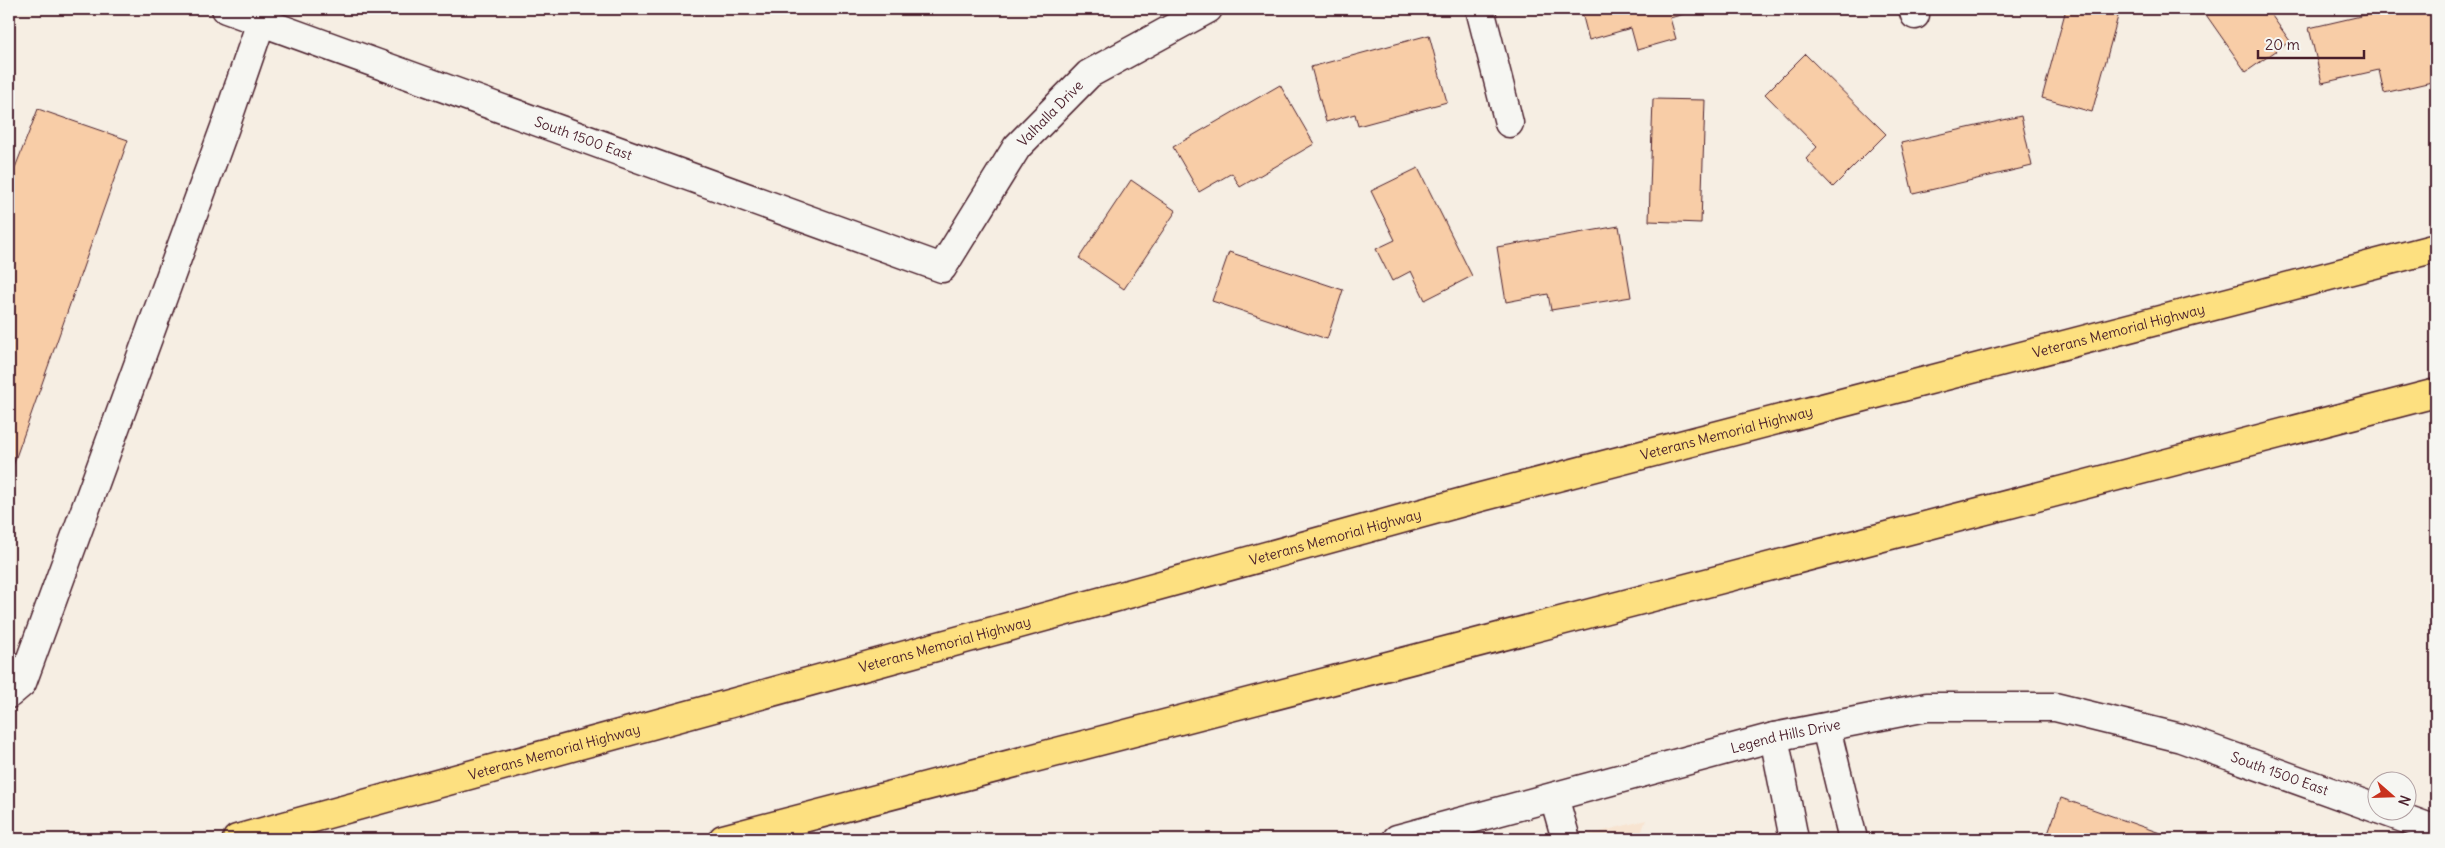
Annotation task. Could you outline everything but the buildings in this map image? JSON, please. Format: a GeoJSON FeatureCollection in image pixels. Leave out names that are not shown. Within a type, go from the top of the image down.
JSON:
{"type":"FeatureCollection","features":[{"type":"Feature","properties":{"kind":"highway","name":"Veterans Memorial Highway"},"geometry":{"type":"LineString","coordinates":[[237,839],[1481,497],[2436,248]]}},
{"type":"Feature","properties":{"kind":"highway"},"geometry":{"type":"LineString","coordinates":[[723,839],[2436,393]]}},
{"type":"Feature","properties":{"kind":"street","name":"South 1500 East"},"geometry":{"type":"LineString","coordinates":[[226,9],[942,268]]}},
{"type":"Feature","properties":{"kind":"street","name":"Valhalla Drive"},"geometry":{"type":"LineString","coordinates":[[942,268],[1016,147],[1089,74],[1208,9]]}},
{"type":"Feature","properties":{"kind":"street"},"geometry":{"type":"LineString","coordinates":[[1480,9],[1510,124]]}},
{"type":"Feature","properties":{"kind":"street"},"geometry":{"type":"LineString","coordinates":[[9,694],[22,683],[225,127],[261,22]]}},
{"type":"Feature","properties":{"kind":"street","name":"Legend Hills Drive"},"geometry":{"type":"LineString","coordinates":[[1397,839],[1774,737],[1927,707],[2055,708],[2181,738]]}},
{"type":"Feature","properties":{"kind":"street"},"geometry":{"type":"LineString","coordinates":[[1826,728],[1853,839]]}},
{"type":"Feature","properties":{"kind":"street"},"geometry":{"type":"LineString","coordinates":[[1774,737],[1794,839]]}},
{"type":"Feature","properties":{"kind":"street","name":"South 1500 East"},"geometry":{"type":"LineString","coordinates":[[2181,738],[2368,805]]}},
{"type":"Feature","properties":{"kind":"street"},"geometry":{"type":"LineString","coordinates":[[1554,797],[1566,839]]}},
{"type":"Feature","properties":{"kind":"street"},"geometry":{"type":"LineString","coordinates":[[2408,820],[2436,830]]}},
{"type":"Feature","properties":{"kind":"shaded area"},"geometry":{"type":"Polygon","coordinates":[[[1646,820],[1639,839],[1572,839],[1646,820]]]}}]}
